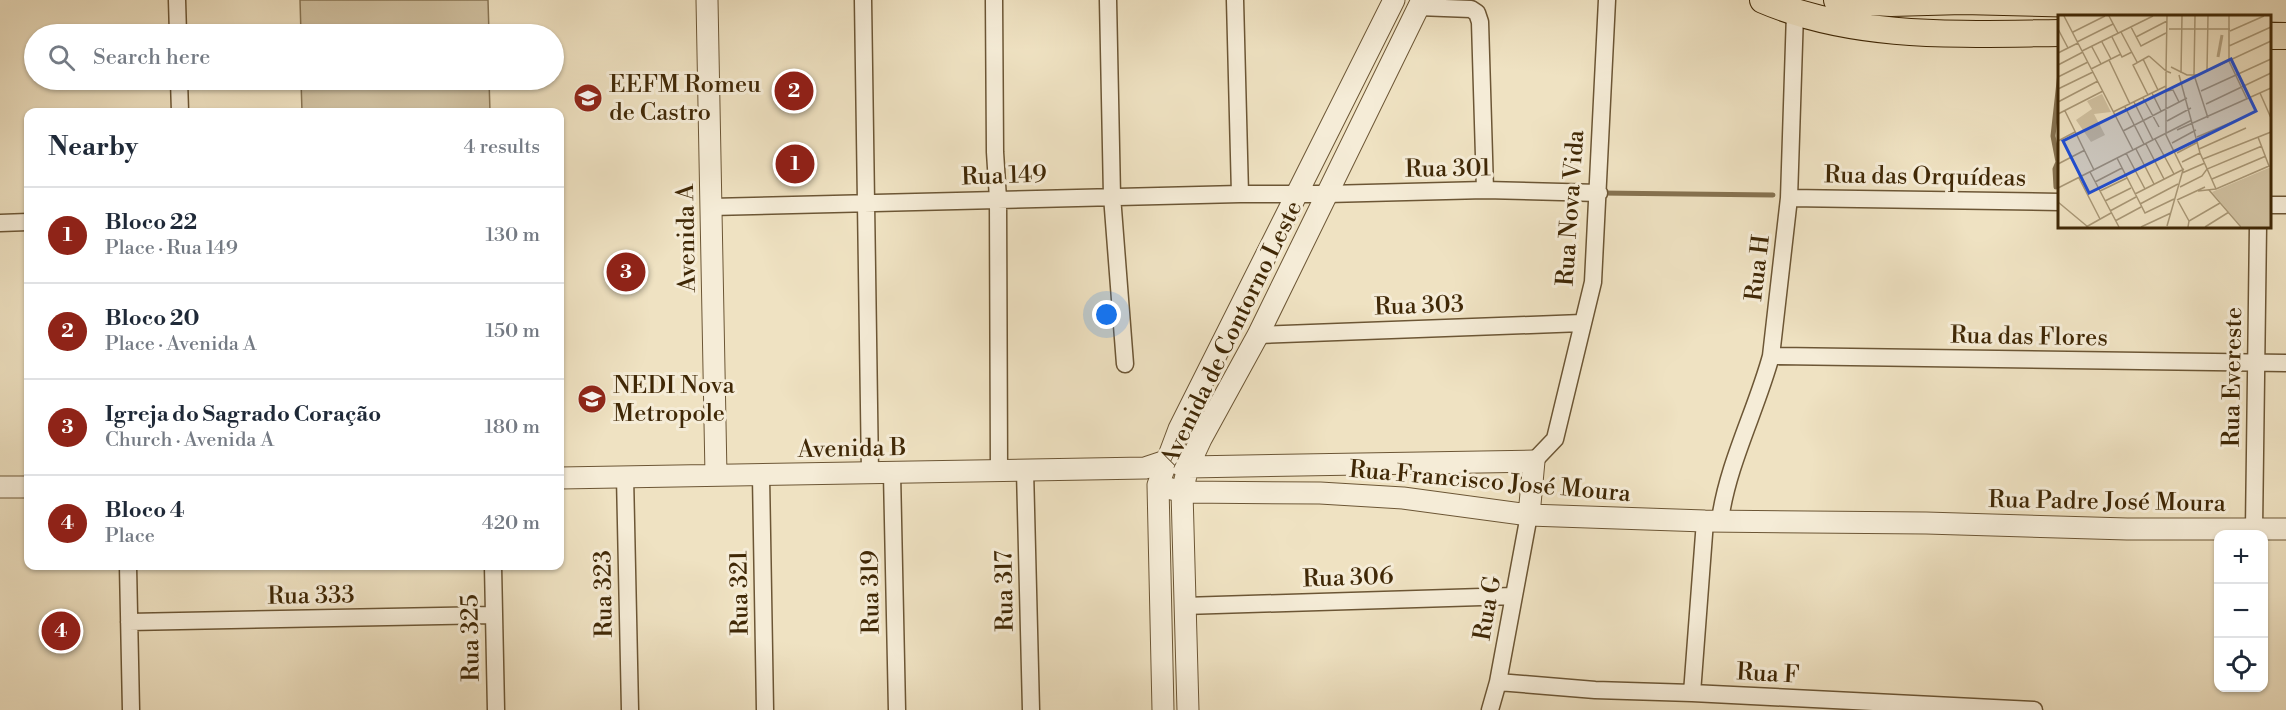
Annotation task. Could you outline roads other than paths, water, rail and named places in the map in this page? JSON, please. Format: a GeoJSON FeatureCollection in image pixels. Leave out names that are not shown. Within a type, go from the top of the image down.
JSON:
{"type":"FeatureCollection","features":[{"type":"Feature","properties":{"kind":"main road"},"geometry":{"type":"LineString","coordinates":[[1763,0],[1795,13],[1845,25],[1888,30],[1994,34],[2058,33]]}},
{"type":"Feature","properties":{"kind":"main road"},"geometry":{"type":"LineString","coordinates":[[1837,0],[1891,3],[1963,0],[2269,9]]}},
{"type":"Feature","properties":{"kind":"street"},"geometry":{"type":"LineString","coordinates":[[177,0],[178,24]]}},
{"type":"Feature","properties":{"kind":"street","name":"Avenida A"},"geometry":{"type":"LineString","coordinates":[[706,0],[716,475]]}},
{"type":"Feature","properties":{"kind":"street"},"geometry":{"type":"LineString","coordinates":[[863,0],[870,473]]}},
{"type":"Feature","properties":{"kind":"street"},"geometry":{"type":"LineString","coordinates":[[993,0],[995,152],[998,199],[999,471]]}},
{"type":"Feature","properties":{"kind":"street"},"geometry":{"type":"LineString","coordinates":[[1108,0],[1112,196],[1125,364]]}},
{"type":"Feature","properties":{"kind":"street"},"geometry":{"type":"LineString","coordinates":[[1235,0],[1240,194]]}},
{"type":"Feature","properties":{"kind":"street","name":"Avenida de Contorno Leste"},"geometry":{"type":"LineString","coordinates":[[1163,710],[1152,477],[1166,461],[1200,386],[1394,0]]}},
{"type":"Feature","properties":{"kind":"street","name":"Rua Nova Vida"},"geometry":{"type":"LineString","coordinates":[[1534,461],[1555,439],[1593,282],[1607,0]]}},
{"type":"Feature","properties":{"kind":"street"},"geometry":{"type":"LineString","coordinates":[[1420,4],[1471,9],[1477,13],[1480,22],[1485,190]]}},
{"type":"Feature","properties":{"kind":"street","name":"Avenida de Contorno Leste"},"geometry":{"type":"LineString","coordinates":[[1188,710],[1182,492],[1188,466],[1258,335],[1420,4]]}},
{"type":"Feature","properties":{"kind":"street","name":"Rua H"},"geometry":{"type":"LineString","coordinates":[[1692,693],[1712,520],[1728,482],[1771,356],[1790,198],[1795,13]]}},
{"type":"Feature","properties":{"kind":"street"},"geometry":{"type":"LineString","coordinates":[[179,90],[180,108]]}},
{"type":"Feature","properties":{"kind":"street","name":"Rua 301"},"geometry":{"type":"LineString","coordinates":[[1299,193],[1485,190],[1599,193]]}},
{"type":"Feature","properties":{"kind":"street","name":"Rua 149"},"geometry":{"type":"LineString","coordinates":[[711,207],[1299,193]]}},
{"type":"Feature","properties":{"kind":"street","name":"Rua das Orquídeas"},"geometry":{"type":"LineString","coordinates":[[1790,198],[2058,202]]}},
{"type":"Feature","properties":{"kind":"street"},"geometry":{"type":"LineString","coordinates":[[0,223],[24,222]]}},
{"type":"Feature","properties":{"kind":"street","name":"Rua Evereste"},"geometry":{"type":"LineString","coordinates":[[2254,529],[2258,228]]}},
{"type":"Feature","properties":{"kind":"street","name":"Rua 303"},"geometry":{"type":"LineString","coordinates":[[1258,335],[1582,323]]}},
{"type":"Feature","properties":{"kind":"street","name":"Rua das Flores"},"geometry":{"type":"LineString","coordinates":[[1771,356],[2286,363]]}},
{"type":"Feature","properties":{"kind":"street","name":"Rua Francisco José Moura"},"geometry":{"type":"LineString","coordinates":[[1166,461],[1188,466],[1534,461]]}},
{"type":"Feature","properties":{"kind":"street"},"geometry":{"type":"LineString","coordinates":[[1530,515],[1534,461]]}},
{"type":"Feature","properties":{"kind":"street","name":"Avenida B"},"geometry":{"type":"LineString","coordinates":[[564,478],[1025,470],[1152,477]]}},
{"type":"Feature","properties":{"kind":"street","name":"Rua 317"},"geometry":{"type":"LineString","coordinates":[[1025,470],[1031,710]]}},
{"type":"Feature","properties":{"kind":"street","name":"Rua 319"},"geometry":{"type":"LineString","coordinates":[[892,473],[897,710]]}},
{"type":"Feature","properties":{"kind":"street","name":"Rua 321"},"geometry":{"type":"LineString","coordinates":[[761,476],[765,710]]}},
{"type":"Feature","properties":{"kind":"street","name":"Rua 323"},"geometry":{"type":"LineString","coordinates":[[625,477],[630,710]]}},
{"type":"Feature","properties":{"kind":"street","name":"Rua Francisco José Moura"},"geometry":{"type":"LineString","coordinates":[[1152,477],[1182,492],[1320,493],[1404,498],[1530,515],[1926,523]]}},
{"type":"Feature","properties":{"kind":"street"},"geometry":{"type":"LineString","coordinates":[[0,487],[24,487]]}},
{"type":"Feature","properties":{"kind":"street","name":"Rua G"},"geometry":{"type":"LineString","coordinates":[[1490,710],[1498,682],[1530,515]]}},
{"type":"Feature","properties":{"kind":"street","name":"Rua Padre José Moura"},"geometry":{"type":"LineString","coordinates":[[1926,523],[2127,529],[2286,529]]}},
{"type":"Feature","properties":{"kind":"street"},"geometry":{"type":"LineString","coordinates":[[128,570],[131,710]]}},
{"type":"Feature","properties":{"kind":"street","name":"Rua 325"},"geometry":{"type":"LineString","coordinates":[[493,570],[496,710]]}},
{"type":"Feature","properties":{"kind":"street","name":"Rua 306"},"geometry":{"type":"LineString","coordinates":[[1184,606],[1514,596]]}},
{"type":"Feature","properties":{"kind":"street","name":"Rua 333"},"geometry":{"type":"LineString","coordinates":[[129,622],[494,615]]}},
{"type":"Feature","properties":{"kind":"street","name":"Rua F"},"geometry":{"type":"LineString","coordinates":[[1498,682],[1595,690],[1692,693],[1836,706],[2034,710]]}},
{"type":"Feature","properties":{"kind":"waterway"},"geometry":{"type":"LineString","coordinates":[[2058,91],[2053,136],[2058,162]]}},
{"type":"Feature","properties":{"kind":"waterway"},"geometry":{"type":"LineString","coordinates":[[2056,187],[2055,169],[2058,162]]}},
{"type":"Feature","properties":{"kind":"waterway"},"geometry":{"type":"LineString","coordinates":[[1600,193],[1773,195]]}},
{"type":"Feature","properties":{"kind":"place","name":"Bloco 20"},"geometry":{"type":"Point","coordinates":[794,91]}},
{"type":"Feature","properties":{"kind":"place","name":"EEFM Romeu de Castro"},"geometry":{"type":"Point","coordinates":[588,98]}},
{"type":"Feature","properties":{"kind":"place","name":"Bloco 22"},"geometry":{"type":"Point","coordinates":[795,164]}},
{"type":"Feature","properties":{"kind":"place","name":"Igreja do Sagrado Coração"},"geometry":{"type":"Point","coordinates":[626,272]}},
{"type":"Feature","properties":{"kind":"place","name":"NEDI Nova Metropole"},"geometry":{"type":"Point","coordinates":[592,399]}},
{"type":"Feature","properties":{"kind":"place","name":"Bloco 4"},"geometry":{"type":"Point","coordinates":[61,631]}}]}
